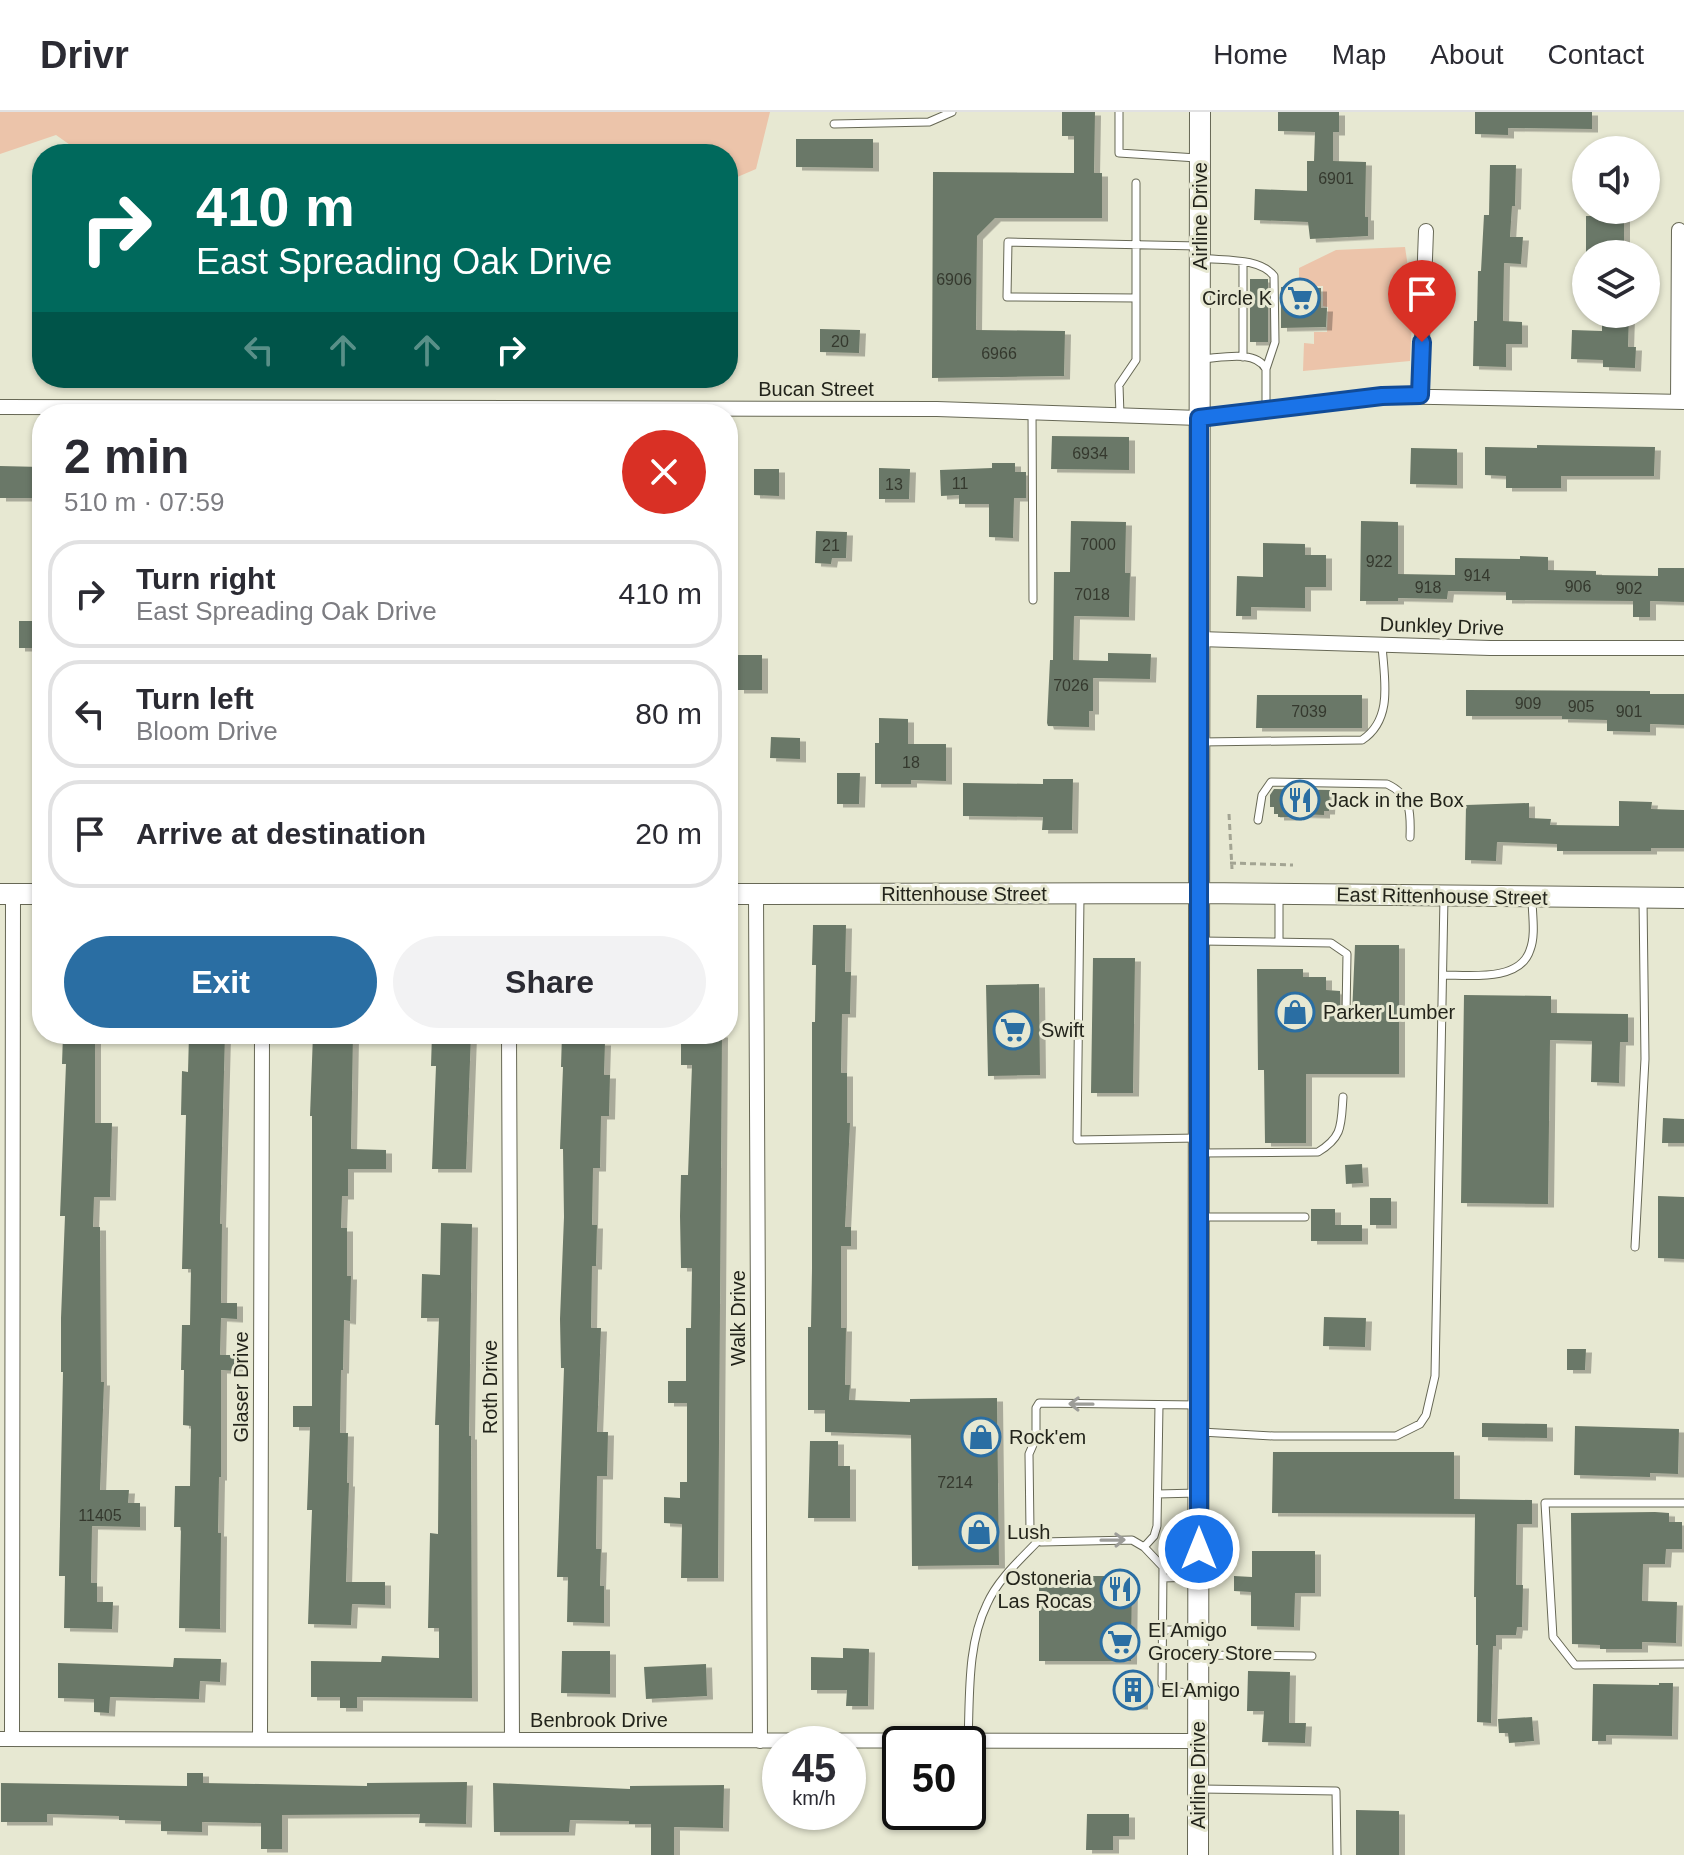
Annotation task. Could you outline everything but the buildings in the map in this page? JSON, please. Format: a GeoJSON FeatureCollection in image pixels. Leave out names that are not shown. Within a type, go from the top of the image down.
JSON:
{"type":"FeatureCollection","features":[{"type":"Feature","properties":{"kind":"main road","name":"Airline Drive"},"geometry":{"type":"LineString","coordinates":[[1198,1855],[1200,112]]}},
{"type":"Feature","properties":{"kind":"main road","name":"Rittenhouse Street"},"geometry":{"type":"LineString","coordinates":[[738,894],[1200,893]]}},
{"type":"Feature","properties":{"kind":"main road","name":"East Rittenhouse Street"},"geometry":{"type":"LineString","coordinates":[[1200,893],[1684,898]]}},
{"type":"Feature","properties":{"kind":"main road"},"geometry":{"type":"LineString","coordinates":[[6,894],[32,894]]}},
{"type":"Feature","properties":{"kind":"street"},"geometry":{"type":"LineString","coordinates":[[1679,230],[1681,402]]}},
{"type":"Feature","properties":{"kind":"street"},"geometry":{"type":"LineString","coordinates":[[1420,395],[1426,231]]}},
{"type":"Feature","properties":{"kind":"street","name":"Bucan Street"},"geometry":{"type":"LineString","coordinates":[[738,411],[1032,412],[1199,418],[1382,396],[1681,402]]}},
{"type":"Feature","properties":{"kind":"street","name":"Bucan Street"},"geometry":{"type":"LineString","coordinates":[[0,407],[32,407]]}},
{"type":"Feature","properties":{"kind":"street","name":"Dunkley Drive"},"geometry":{"type":"LineString","coordinates":[[1199,639],[1490,648],[1684,648]]}},
{"type":"Feature","properties":{"kind":"street"},"geometry":{"type":"LineString","coordinates":[[6,894],[6,1739]]}},
{"type":"Feature","properties":{"kind":"street","name":"Walk Drive"},"geometry":{"type":"LineString","coordinates":[[756,894],[760,1741]]}},
{"type":"Feature","properties":{"kind":"street","name":"Glaser Drive"},"geometry":{"type":"LineString","coordinates":[[260,1739],[262,1044]]}},
{"type":"Feature","properties":{"kind":"street","name":"Roth Drive"},"geometry":{"type":"LineString","coordinates":[[509,1044],[512,1740]]}},
{"type":"Feature","properties":{"kind":"street","name":"Benbrook Drive"},"geometry":{"type":"LineString","coordinates":[[6,1739],[882,1740]]}},
{"type":"Feature","properties":{"kind":"street","name":"Benbrook Drive"},"geometry":{"type":"LineString","coordinates":[[986,1740],[1199,1741]]}},
{"type":"Feature","properties":{"kind":"lane"},"geometry":{"type":"LineString","coordinates":[[834,124],[929,122],[952,112]]}},
{"type":"Feature","properties":{"kind":"lane"},"geometry":{"type":"LineString","coordinates":[[1119,112],[1119,153],[1200,158]]}},
{"type":"Feature","properties":{"kind":"lane"},"geometry":{"type":"LineString","coordinates":[[1120,415],[1119,385],[1136,360],[1136,183]]}},
{"type":"Feature","properties":{"kind":"lane"},"geometry":{"type":"LineString","coordinates":[[1136,298],[1007,297],[1008,242],[1136,245],[1200,252],[1260,266],[1274,276],[1275,342],[1266,369],[1266,411]]}},
{"type":"Feature","properties":{"kind":"lane"},"geometry":{"type":"LineString","coordinates":[[1243,263],[1243,357]]}},
{"type":"Feature","properties":{"kind":"lane"},"geometry":{"type":"LineString","coordinates":[[1199,359],[1243,357],[1259,360],[1266,369]]}},
{"type":"Feature","properties":{"kind":"lane"},"geometry":{"type":"LineString","coordinates":[[1032,412],[1033,600]]}},
{"type":"Feature","properties":{"kind":"lane"},"geometry":{"type":"LineString","coordinates":[[1199,742],[1362,740],[1375,732],[1383,712],[1382,645]]}},
{"type":"Feature","properties":{"kind":"lane"},"geometry":{"type":"LineString","coordinates":[[1258,820],[1262,795],[1271,782],[1387,784],[1399,790],[1407,803],[1410,837]]}},
{"type":"Feature","properties":{"kind":"lane"},"geometry":{"type":"LineString","coordinates":[[1080,894],[1077,1140],[1318,1152],[1332,1144],[1339,1133],[1343,1097]]}},
{"type":"Feature","properties":{"kind":"lane"},"geometry":{"type":"LineString","coordinates":[[1279,894],[1279,942]]}},
{"type":"Feature","properties":{"kind":"lane"},"geometry":{"type":"LineString","coordinates":[[1199,1431],[1274,1436],[1396,1436],[1420,1424],[1426,1415],[1435,1376],[1444,896]]}},
{"type":"Feature","properties":{"kind":"lane"},"geometry":{"type":"LineString","coordinates":[[1443,975],[1497,974],[1518,967],[1530,953],[1532,945],[1532,897]]}},
{"type":"Feature","properties":{"kind":"lane"},"geometry":{"type":"LineString","coordinates":[[1635,1247],[1645,1059],[1643,898]]}},
{"type":"Feature","properties":{"kind":"lane"},"geometry":{"type":"LineString","coordinates":[[1200,941],[1331,943],[1347,954],[1346,1015]]}},
{"type":"Feature","properties":{"kind":"lane"},"geometry":{"type":"LineString","coordinates":[[1200,1217],[1305,1217]]}},
{"type":"Feature","properties":{"kind":"lane"},"geometry":{"type":"LineString","coordinates":[[1199,1405],[1039,1403],[1036,1408],[1036,1438],[1029,1454],[1030,1530],[1034,1538],[1132,1540],[1144,1547],[1163,1567],[1162,1684],[1169,1691],[1199,1694]]}},
{"type":"Feature","properties":{"kind":"lane"},"geometry":{"type":"LineString","coordinates":[[1144,1547],[1154,1536],[1157,1526],[1159,1405]]}},
{"type":"Feature","properties":{"kind":"lane"},"geometry":{"type":"LineString","coordinates":[[1158,1494],[1199,1493]]}},
{"type":"Feature","properties":{"kind":"lane"},"geometry":{"type":"LineString","coordinates":[[1684,1503],[1545,1503],[1553,1637],[1575,1665],[1684,1664]]}},
{"type":"Feature","properties":{"kind":"lane"},"geometry":{"type":"LineString","coordinates":[[969,1726],[973,1647],[987,1604],[1005,1577],[1039,1540]]}},
{"type":"Feature","properties":{"kind":"lane"},"geometry":{"type":"LineString","coordinates":[[1163,1578],[1199,1577]]}},
{"type":"Feature","properties":{"kind":"lane"},"geometry":{"type":"LineString","coordinates":[[1162,1630],[1199,1630]]}},
{"type":"Feature","properties":{"kind":"lane"},"geometry":{"type":"LineString","coordinates":[[1199,1655],[1312,1656]]}},
{"type":"Feature","properties":{"kind":"lane"},"geometry":{"type":"LineString","coordinates":[[1198,1789],[1336,1791],[1337,1855]]}},
{"type":"Feature","properties":{"kind":"path"},"geometry":{"type":"LineString","coordinates":[[1229,814],[1232,869]]}},
{"type":"Feature","properties":{"kind":"path"},"geometry":{"type":"LineString","coordinates":[[1230,863],[1293,865]]}},
{"type":"Feature","properties":{"kind":"shaded area"},"geometry":{"type":"Polygon","coordinates":[[[0,112],[770,112],[756,169],[738,177],[738,144],[69,144],[56,135],[0,154],[0,112]]]}},
{"type":"Feature","properties":{"kind":"shaded area"},"geometry":{"type":"Polygon","coordinates":[[[1405,247],[1413,301],[1410,361],[1303,371],[1304,343],[1314,344],[1314,332],[1327,332],[1328,307],[1323,306],[1323,286],[1299,286],[1299,268],[1336,250],[1405,247]]]}},
{"type":"Feature","properties":{"kind":"place","name":"Circle K"},"geometry":{"type":"Point","coordinates":[1300,298]}},
{"type":"Feature","properties":{"kind":"place","name":"Jack in the Box"},"geometry":{"type":"Point","coordinates":[1300,800]}},
{"type":"Feature","properties":{"kind":"place","name":"Parker Lumber"},"geometry":{"type":"Point","coordinates":[1295,1012]}},
{"type":"Feature","properties":{"kind":"place","name":"Swift"},"geometry":{"type":"Point","coordinates":[1013,1030]}},
{"type":"Feature","properties":{"kind":"place","name":"Rock'em"},"geometry":{"type":"Point","coordinates":[981,1437]}},
{"type":"Feature","properties":{"kind":"place","name":"Lush"},"geometry":{"type":"Point","coordinates":[979,1532]}},
{"type":"Feature","properties":{"kind":"place","name":"Ostoneria Las Rocas"},"geometry":{"type":"Point","coordinates":[1120,1589]}},
{"type":"Feature","properties":{"kind":"place","name":"El Amigo Grocery Store"},"geometry":{"type":"Point","coordinates":[1120,1642]}},
{"type":"Feature","properties":{"kind":"place","name":"El Amigo"},"geometry":{"type":"Point","coordinates":[1133,1690]}},
{"type":"Feature","properties":{"kind":"route"},"geometry":{"type":"LineString","coordinates":[[1199,1549],[1199,418],[1382,396],[1420,395],[1422,342]]}}]}
